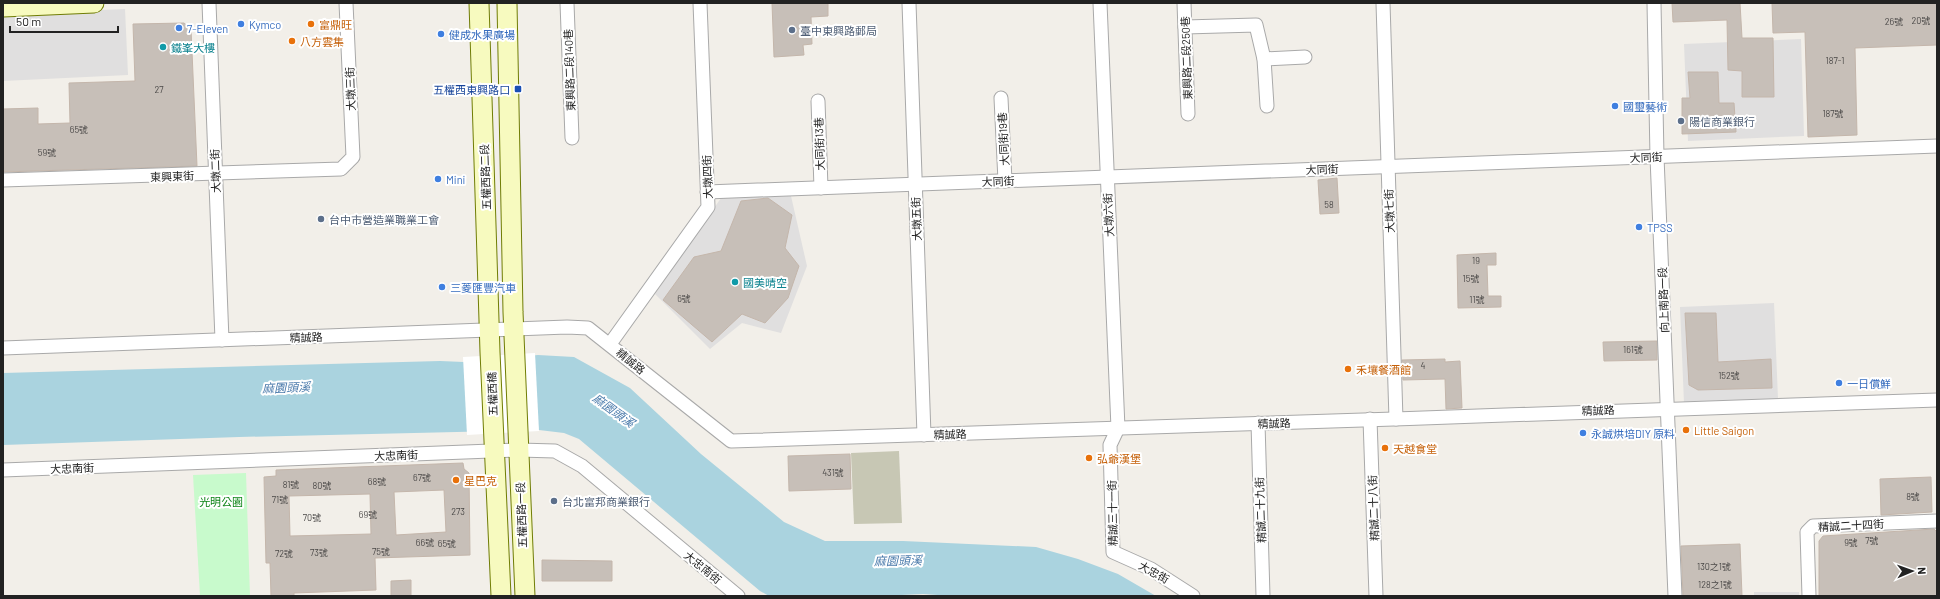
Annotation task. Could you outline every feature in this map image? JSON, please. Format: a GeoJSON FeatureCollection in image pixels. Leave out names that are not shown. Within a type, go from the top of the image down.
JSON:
{"type":"FeatureCollection","features":[{"type":"Feature","properties":{"kind":"main road"},"geometry":{"type":"LineString","coordinates":[[3,7],[94,3]]}},
{"type":"Feature","properties":{"kind":"main road","name":"五權西路二段"},"geometry":{"type":"LineString","coordinates":[[479,3],[490,352]]}},
{"type":"Feature","properties":{"kind":"main road"},"geometry":{"type":"LineString","coordinates":[[507,3],[514,329],[519,442]]}},
{"type":"Feature","properties":{"kind":"main road","name":"五權西橋"},"geometry":{"type":"LineString","coordinates":[[490,352],[494,443]]}},
{"type":"Feature","properties":{"kind":"main road","name":"五權西路一段"},"geometry":{"type":"LineString","coordinates":[[519,442],[525,596]]}},
{"type":"Feature","properties":{"kind":"main road"},"geometry":{"type":"LineString","coordinates":[[494,443],[501,596]]}},
{"type":"Feature","properties":{"kind":"street","name":"大墩二街"},"geometry":{"type":"LineString","coordinates":[[209,3],[222,340]]}},
{"type":"Feature","properties":{"kind":"street","name":"大墩三街"},"geometry":{"type":"LineString","coordinates":[[341,169],[353,157],[346,3]]}},
{"type":"Feature","properties":{"kind":"street","name":"東興路二段140巷"},"geometry":{"type":"LineString","coordinates":[[567,3],[572,138]]}},
{"type":"Feature","properties":{"kind":"street","name":"大墩四街"},"geometry":{"type":"LineString","coordinates":[[610,344],[708,207],[700,3]]}},
{"type":"Feature","properties":{"kind":"street","name":"大墩五街"},"geometry":{"type":"LineString","coordinates":[[909,3],[924,435]]}},
{"type":"Feature","properties":{"kind":"street","name":"大墩六街"},"geometry":{"type":"LineString","coordinates":[[1100,3],[1106,177],[1118,428]]}},
{"type":"Feature","properties":{"kind":"street","name":"東興路二段250巷"},"geometry":{"type":"LineString","coordinates":[[1184,3],[1188,114]]}},
{"type":"Feature","properties":{"kind":"street","name":"大墩七街"},"geometry":{"type":"LineString","coordinates":[[1383,3],[1396,419]]}},
{"type":"Feature","properties":{"kind":"street","name":"向上南路一段"},"geometry":{"type":"LineString","coordinates":[[1654,3],[1657,157],[1675,596]]}},
{"type":"Feature","properties":{"kind":"street"},"geometry":{"type":"LineString","coordinates":[[1185,27],[1256,25],[1264,59],[1267,106]]}},
{"type":"Feature","properties":{"kind":"street"},"geometry":{"type":"LineString","coordinates":[[1264,59],[1305,57]]}},
{"type":"Feature","properties":{"kind":"street","name":"大同街19巷"},"geometry":{"type":"LineString","coordinates":[[1001,98],[1005,181]]}},
{"type":"Feature","properties":{"kind":"street","name":"大同街13巷"},"geometry":{"type":"LineString","coordinates":[[818,101],[821,188]]}},
{"type":"Feature","properties":{"kind":"street","name":"大同街"},"geometry":{"type":"LineString","coordinates":[[707,192],[1937,146]]}},
{"type":"Feature","properties":{"kind":"street","name":"東興東街"},"geometry":{"type":"LineString","coordinates":[[3,180],[215,175],[341,169]]}},
{"type":"Feature","properties":{"kind":"street","name":"精誠路"},"geometry":{"type":"LineString","coordinates":[[3,348],[514,329],[588,328],[731,441],[1937,400]]}},
{"type":"Feature","properties":{"kind":"street","name":"精誠二十八街"},"geometry":{"type":"LineString","coordinates":[[1370,420],[1376,596]]}},
{"type":"Feature","properties":{"kind":"street","name":"精誠二十九街"},"geometry":{"type":"LineString","coordinates":[[1258,423],[1263,596]]}},
{"type":"Feature","properties":{"kind":"street","name":"精誠三十一街"},"geometry":{"type":"LineString","coordinates":[[1113,552],[1110,445],[1118,428]]}},
{"type":"Feature","properties":{"kind":"street","name":"大忠南街"},"geometry":{"type":"LineString","coordinates":[[3,470],[519,442],[555,451],[582,466],[738,596]]}},
{"type":"Feature","properties":{"kind":"street","name":"精誠二十四街"},"geometry":{"type":"LineString","coordinates":[[1809,596],[1807,532],[1813,526],[1937,522]]}},
{"type":"Feature","properties":{"kind":"street","name":"大忠街"},"geometry":{"type":"LineString","coordinates":[[1113,552],[1151,569],[1193,596]]}},
{"type":"Feature","properties":{"kind":"shaded area"},"geometry":{"type":"Polygon","coordinates":[[[125,9],[128,75],[3,81],[3,14],[125,9]]]}},
{"type":"Feature","properties":{"kind":"shaded area"},"geometry":{"type":"Polygon","coordinates":[[[1801,39],[1804,136],[1688,141],[1684,44],[1801,39]]]}},
{"type":"Feature","properties":{"kind":"shaded area","name":"國美晴空"},"geometry":{"type":"Polygon","coordinates":[[[791,196],[807,266],[781,333],[742,323],[710,349],[655,294],[721,198],[791,196]]]}},
{"type":"Feature","properties":{"kind":"shaded area"},"geometry":{"type":"Polygon","coordinates":[[[1774,303],[1778,399],[1684,403],[1680,307],[1774,303]]]}},
{"type":"Feature","properties":{"kind":"shaded area"},"geometry":{"type":"Polygon","coordinates":[[[899,451],[902,523],[854,524],[851,453],[899,451]]]}},
{"type":"Feature","properties":{"kind":"shaded area"},"geometry":{"type":"Polygon","coordinates":[[[1754,592],[1799,592],[1799,596],[1754,596],[1754,592]]]}},
{"type":"Feature","properties":{"kind":"green space","name":"光明公園"},"geometry":{"type":"Polygon","coordinates":[[[246,473],[250,596],[200,596],[193,475],[246,473]]]}},
{"type":"Feature","properties":{"kind":"water","name":"麻園頭溪"},"geometry":{"type":"Polygon","coordinates":[[[538,355],[574,357],[630,388],[701,454],[784,522],[825,541],[903,541],[1036,547],[1078,559],[1118,574],[1156,596],[952,596],[923,594],[880,596],[769,596],[760,591],[579,439],[564,433],[539,430],[239,437],[3,445],[3,373],[440,361],[464,362],[538,355]]]}},
{"type":"Feature","properties":{"kind":"pier"},"geometry":{"type":"Polygon","coordinates":[[[535,353],[539,431],[467,435],[463,357],[535,353]]]}},
{"type":"Feature","properties":{"kind":"building","name":"臺中東興路郵局"},"geometry":{"type":"Polygon","coordinates":[[[772,3],[828,3],[828,16],[811,17],[812,44],[803,45],[804,55],[774,57],[772,3]]]}},
{"type":"Feature","properties":{"kind":"building"},"geometry":{"type":"Polygon","coordinates":[[[1672,3],[1740,3],[1742,38],[1773,38],[1774,97],[1742,97],[1742,71],[1728,70],[1727,20],[1673,22],[1672,3]]]}},
{"type":"Feature","properties":{"kind":"building"},"geometry":{"type":"Polygon","coordinates":[[[1772,3],[1937,3],[1937,45],[1855,48],[1857,135],[1808,137],[1805,32],[1773,33],[1772,3]]]}},
{"type":"Feature","properties":{"kind":"building"},"geometry":{"type":"Polygon","coordinates":[[[184,23],[191,29],[197,166],[3,172],[3,109],[38,108],[38,124],[70,123],[69,83],[135,81],[133,24],[184,23]]]}},
{"type":"Feature","properties":{"kind":"building"},"geometry":{"type":"Polygon","coordinates":[[[1688,72],[1718,72],[1719,103],[1734,103],[1736,132],[1682,134],[1682,98],[1690,98],[1688,72]]]}},
{"type":"Feature","properties":{"kind":"building"},"geometry":{"type":"Polygon","coordinates":[[[1337,178],[1339,213],[1320,214],[1318,180],[1337,178]]]}},
{"type":"Feature","properties":{"kind":"building","name":"國美晴空"},"geometry":{"type":"Polygon","coordinates":[[[768,198],[792,215],[785,248],[799,266],[788,298],[765,323],[742,314],[712,342],[663,300],[694,257],[721,251],[741,201],[768,198]]]}},
{"type":"Feature","properties":{"kind":"building"},"geometry":{"type":"Polygon","coordinates":[[[1496,253],[1496,265],[1487,265],[1488,296],[1501,296],[1501,307],[1458,308],[1457,255],[1496,253]]]}},
{"type":"Feature","properties":{"kind":"building"},"geometry":{"type":"Polygon","coordinates":[[[1685,313],[1716,313],[1718,362],[1771,359],[1772,388],[1698,390],[1689,385],[1685,313]]]}},
{"type":"Feature","properties":{"kind":"building"},"geometry":{"type":"Polygon","coordinates":[[[1657,341],[1657,360],[1604,361],[1603,342],[1657,341]]]}},
{"type":"Feature","properties":{"kind":"building"},"geometry":{"type":"Polygon","coordinates":[[[1445,359],[1445,362],[1460,361],[1462,408],[1446,409],[1445,379],[1403,380],[1402,360],[1445,359]]]}},
{"type":"Feature","properties":{"kind":"building"},"geometry":{"type":"Polygon","coordinates":[[[850,454],[851,489],[789,491],[788,456],[850,454]]]}},
{"type":"Feature","properties":{"kind":"building"},"geometry":{"type":"Polygon","coordinates":[[[463,463],[464,469],[469,473],[470,555],[375,558],[376,590],[294,593],[294,596],[271,596],[270,563],[266,563],[264,477],[276,476],[276,470],[463,463]],[[444,490],[394,492],[396,535],[446,532],[444,490]],[[370,494],[289,496],[290,536],[371,534],[370,494]]]}},
{"type":"Feature","properties":{"kind":"building"},"geometry":{"type":"Polygon","coordinates":[[[1931,477],[1932,512],[1881,515],[1880,479],[1931,477]]]}},
{"type":"Feature","properties":{"kind":"building"},"geometry":{"type":"Polygon","coordinates":[[[1934,529],[1937,532],[1937,596],[1819,596],[1819,541],[1823,536],[1934,529]]]}},
{"type":"Feature","properties":{"kind":"building"},"geometry":{"type":"Polygon","coordinates":[[[1740,544],[1742,596],[1683,596],[1681,546],[1740,544]]]}},
{"type":"Feature","properties":{"kind":"building"},"geometry":{"type":"Polygon","coordinates":[[[542,560],[612,561],[612,581],[542,581],[542,560]]]}},
{"type":"Feature","properties":{"kind":"building"},"geometry":{"type":"Polygon","coordinates":[[[411,580],[411,596],[391,596],[391,581],[411,580]]]}},
{"type":"Feature","properties":{"kind":"place","name":"Kymco"},"geometry":{"type":"Point","coordinates":[241,24]}},
{"type":"Feature","properties":{"kind":"place","name":"富鼎旺"},"geometry":{"type":"Point","coordinates":[311,24]}},
{"type":"Feature","properties":{"kind":"place","name":"7-Eleven"},"geometry":{"type":"Point","coordinates":[179,28]}},
{"type":"Feature","properties":{"kind":"place","name":"臺中東興路郵局"},"geometry":{"type":"Point","coordinates":[792,30]}},
{"type":"Feature","properties":{"kind":"place","name":"健成水果廣場"},"geometry":{"type":"Point","coordinates":[441,34]}},
{"type":"Feature","properties":{"kind":"place","name":"八方雲集"},"geometry":{"type":"Point","coordinates":[292,41]}},
{"type":"Feature","properties":{"kind":"place","name":"鐵峯大樓"},"geometry":{"type":"Point","coordinates":[163,47]}},
{"type":"Feature","properties":{"kind":"place","name":"五權西東興路口"},"geometry":{"type":"Point","coordinates":[518,89]}},
{"type":"Feature","properties":{"kind":"place","name":"國璽藝術"},"geometry":{"type":"Point","coordinates":[1615,106]}},
{"type":"Feature","properties":{"kind":"place","name":"陽信商業銀行"},"geometry":{"type":"Point","coordinates":[1681,121]}},
{"type":"Feature","properties":{"kind":"place","name":"Mini"},"geometry":{"type":"Point","coordinates":[438,179]}},
{"type":"Feature","properties":{"kind":"place","name":"台中市營造業職業工會"},"geometry":{"type":"Point","coordinates":[321,219]}},
{"type":"Feature","properties":{"kind":"place","name":"TPSS"},"geometry":{"type":"Point","coordinates":[1639,227]}},
{"type":"Feature","properties":{"kind":"place","name":"國美晴空"},"geometry":{"type":"Point","coordinates":[735,282]}},
{"type":"Feature","properties":{"kind":"place","name":"三菱匯豐汽車"},"geometry":{"type":"Point","coordinates":[442,287]}},
{"type":"Feature","properties":{"kind":"place","name":"禾壤餐酒館"},"geometry":{"type":"Point","coordinates":[1348,369]}},
{"type":"Feature","properties":{"kind":"place","name":"一日償鮮"},"geometry":{"type":"Point","coordinates":[1839,383]}},
{"type":"Feature","properties":{"kind":"place","name":"Little Saigon"},"geometry":{"type":"Point","coordinates":[1686,430]}},
{"type":"Feature","properties":{"kind":"place","name":"永誠烘培DIY 原料"},"geometry":{"type":"Point","coordinates":[1583,433]}},
{"type":"Feature","properties":{"kind":"place","name":"天越食堂"},"geometry":{"type":"Point","coordinates":[1385,448]}},
{"type":"Feature","properties":{"kind":"place","name":"弘爺漢堡"},"geometry":{"type":"Point","coordinates":[1089,458]}},
{"type":"Feature","properties":{"kind":"place","name":"星巴克"},"geometry":{"type":"Point","coordinates":[456,480]}},
{"type":"Feature","properties":{"kind":"place","name":"台北富邦商業銀行"},"geometry":{"type":"Point","coordinates":[554,501]}}]}
